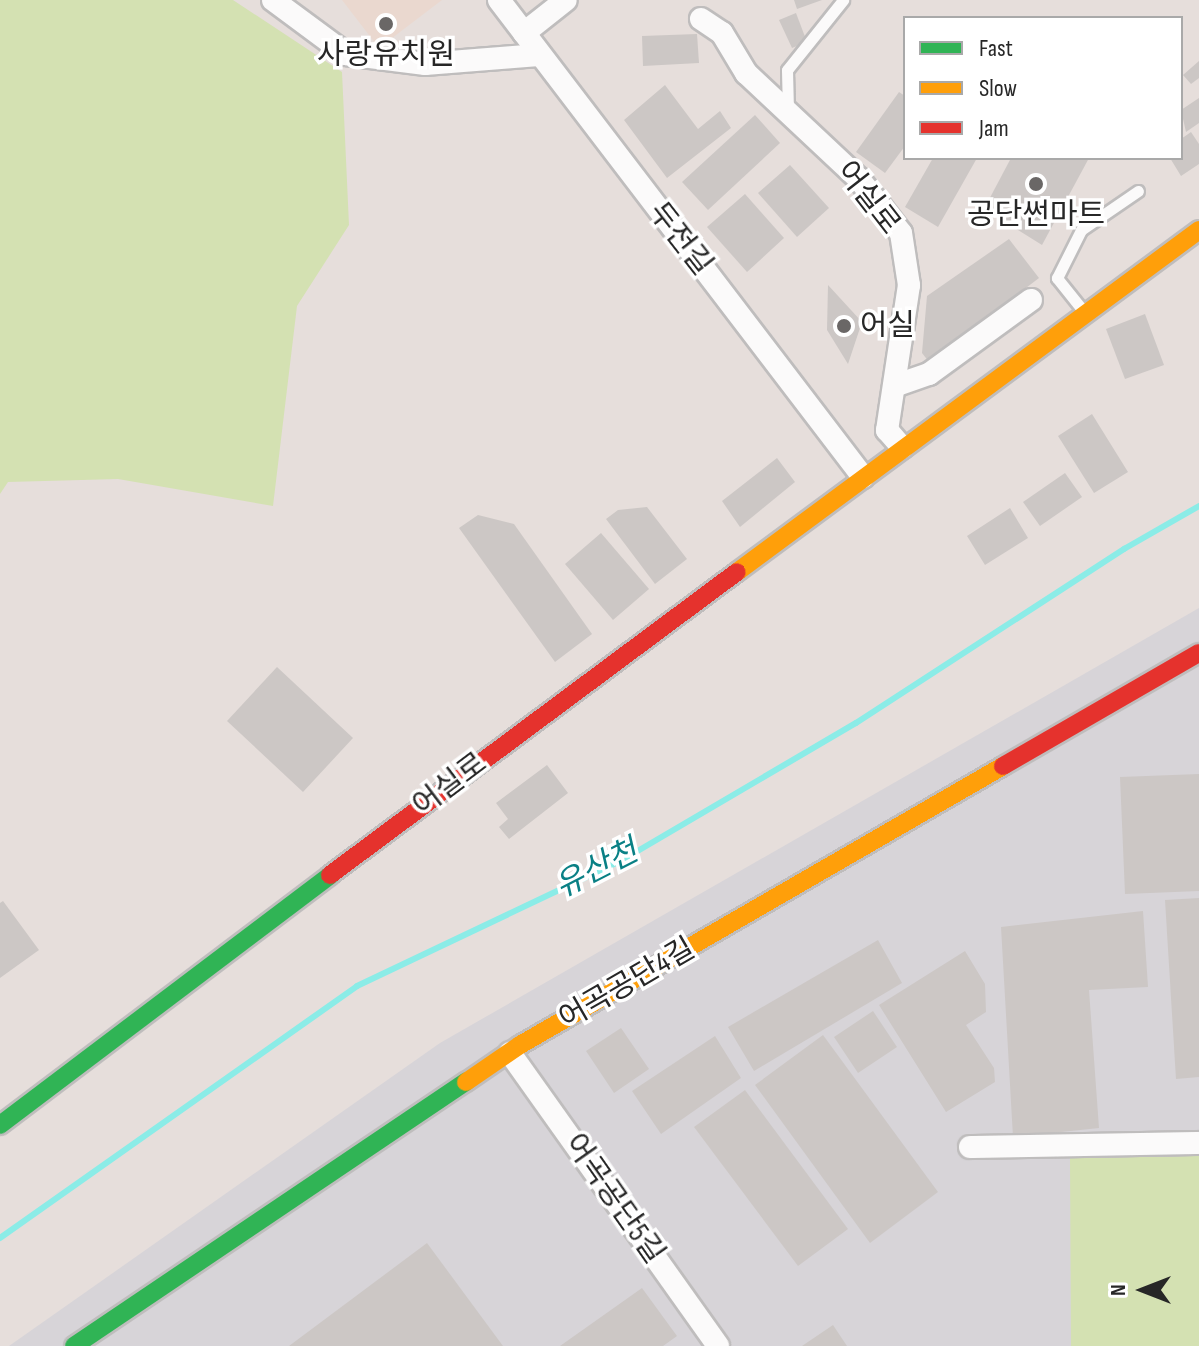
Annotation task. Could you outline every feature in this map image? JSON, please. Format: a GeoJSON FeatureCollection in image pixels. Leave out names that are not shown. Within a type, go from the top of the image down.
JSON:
{"type":"FeatureCollection","features":[{"type":"Feature","properties":{"kind":"main road","name":"어실로"},"geometry":{"type":"LineString","coordinates":[[0,1125],[902,447],[1088,316],[1199,230]]}},
{"type":"Feature","properties":{"kind":"main road","name":"어곡공단4길"},"geometry":{"type":"LineString","coordinates":[[74,1346],[510,1053],[1199,653]]}},
{"type":"Feature","properties":{"kind":"street"},"geometry":{"type":"LineString","coordinates":[[273,0],[346,54],[425,64],[539,55]]}},
{"type":"Feature","properties":{"kind":"street","name":"두전길"},"geometry":{"type":"LineString","coordinates":[[499,0],[863,477]]}},
{"type":"Feature","properties":{"kind":"street"},"geometry":{"type":"LineString","coordinates":[[524,33],[566,0]]}},
{"type":"Feature","properties":{"kind":"street","name":"어실로"},"geometry":{"type":"LineString","coordinates":[[701,19],[722,33],[746,73],[859,179],[901,233],[909,285],[887,430],[902,447]]}},
{"type":"Feature","properties":{"kind":"street"},"geometry":{"type":"LineString","coordinates":[[894,386],[929,374],[1031,300]]}},
{"type":"Feature","properties":{"kind":"street","name":"어곡공단5길"},"geometry":{"type":"LineString","coordinates":[[510,1053],[718,1346]]}},
{"type":"Feature","properties":{"kind":"street"},"geometry":{"type":"LineString","coordinates":[[970,1147],[1199,1143]]}},
{"type":"Feature","properties":{"kind":"lane"},"geometry":{"type":"LineString","coordinates":[[788,112],[787,70],[843,0]]}},
{"type":"Feature","properties":{"kind":"lane"},"geometry":{"type":"LineString","coordinates":[[1088,316],[1057,278],[1081,230],[1138,191]]}},
{"type":"Feature","properties":{"kind":"shaded area","name":"사랑유치원"},"geometry":{"type":"Polygon","coordinates":[[[342,0],[442,0],[379,48],[342,0]]]}},
{"type":"Feature","properties":{"kind":"shaded area"},"geometry":{"type":"Polygon","coordinates":[[[1199,608],[1199,1346],[9,1346],[440,1043],[1199,608]]]}},
{"type":"Feature","properties":{"kind":"green space"},"geometry":{"type":"Polygon","coordinates":[[[0,0],[233,0],[342,72],[349,225],[297,306],[273,506],[118,479],[8,482],[0,494],[0,0]]]}},
{"type":"Feature","properties":{"kind":"green space"},"geometry":{"type":"Polygon","coordinates":[[[1199,1154],[1199,1346],[1071,1346],[1070,1158],[1199,1154]]]}},
{"type":"Feature","properties":{"kind":"building"},"geometry":{"type":"Polygon","coordinates":[[[794,0],[822,0],[797,9],[794,0]]]}},
{"type":"Feature","properties":{"kind":"building"},"geometry":{"type":"Polygon","coordinates":[[[796,13],[807,42],[792,48],[779,20],[796,13]]]}},
{"type":"Feature","properties":{"kind":"building"},"geometry":{"type":"Polygon","coordinates":[[[697,34],[699,63],[643,66],[642,36],[697,34]]]}},
{"type":"Feature","properties":{"kind":"building"},"geometry":{"type":"Polygon","coordinates":[[[1199,61],[1199,78],[1191,84],[1183,75],[1199,61]]]}},
{"type":"Feature","properties":{"kind":"building"},"geometry":{"type":"Polygon","coordinates":[[[665,85],[698,129],[720,111],[731,128],[667,178],[624,120],[665,85]]]}},
{"type":"Feature","properties":{"kind":"building"},"geometry":{"type":"Polygon","coordinates":[[[899,92],[903,95],[903,149],[885,173],[856,152],[899,92]]]}},
{"type":"Feature","properties":{"kind":"building"},"geometry":{"type":"Polygon","coordinates":[[[1199,98],[1199,123],[1186,132],[1183,119],[1183,109],[1199,98]]]}},
{"type":"Feature","properties":{"kind":"building"},"geometry":{"type":"Polygon","coordinates":[[[755,115],[780,143],[708,210],[682,182],[755,115]]]}},
{"type":"Feature","properties":{"kind":"building"},"geometry":{"type":"Polygon","coordinates":[[[1191,132],[1199,144],[1199,164],[1181,176],[1171,160],[1183,160],[1183,138],[1191,132]]]}},
{"type":"Feature","properties":{"kind":"building"},"geometry":{"type":"Polygon","coordinates":[[[932,160],[976,160],[938,227],[905,207],[932,160]]]}},
{"type":"Feature","properties":{"kind":"building","name":"공단썬마트"},"geometry":{"type":"Polygon","coordinates":[[[1010,160],[1088,160],[1042,245],[984,209],[1010,160]]]}},
{"type":"Feature","properties":{"kind":"building"},"geometry":{"type":"Polygon","coordinates":[[[790,165],[829,208],[797,237],[758,193],[790,165]]]}},
{"type":"Feature","properties":{"kind":"building"},"geometry":{"type":"Polygon","coordinates":[[[745,194],[784,238],[747,272],[707,227],[745,194]]]}},
{"type":"Feature","properties":{"kind":"building"},"geometry":{"type":"Polygon","coordinates":[[[1009,239],[1039,278],[929,362],[922,353],[927,296],[1009,239]]]}},
{"type":"Feature","properties":{"kind":"building","name":"어실"},"geometry":{"type":"Polygon","coordinates":[[[828,285],[862,322],[848,364],[827,330],[828,285]]]}},
{"type":"Feature","properties":{"kind":"building"},"geometry":{"type":"Polygon","coordinates":[[[1145,314],[1164,365],[1125,379],[1106,329],[1145,314]]]}},
{"type":"Feature","properties":{"kind":"building"},"geometry":{"type":"Polygon","coordinates":[[[1092,414],[1128,472],[1094,493],[1058,436],[1092,414]]]}},
{"type":"Feature","properties":{"kind":"building"},"geometry":{"type":"Polygon","coordinates":[[[777,458],[795,482],[740,527],[722,501],[777,458]]]}},
{"type":"Feature","properties":{"kind":"building"},"geometry":{"type":"Polygon","coordinates":[[[1065,473],[1082,497],[1040,526],[1023,502],[1065,473]]]}},
{"type":"Feature","properties":{"kind":"building"},"geometry":{"type":"Polygon","coordinates":[[[647,507],[687,559],[655,584],[606,519],[618,510],[647,507]]]}},
{"type":"Feature","properties":{"kind":"building"},"geometry":{"type":"Polygon","coordinates":[[[1010,508],[1028,538],[985,565],[967,536],[1010,508]]]}},
{"type":"Feature","properties":{"kind":"building"},"geometry":{"type":"Polygon","coordinates":[[[478,515],[514,524],[592,634],[555,662],[459,528],[478,515]]]}},
{"type":"Feature","properties":{"kind":"building"},"geometry":{"type":"Polygon","coordinates":[[[601,533],[649,589],[613,620],[565,564],[601,533]]]}},
{"type":"Feature","properties":{"kind":"building"},"geometry":{"type":"Polygon","coordinates":[[[277,667],[353,738],[303,792],[227,721],[277,667]]]}},
{"type":"Feature","properties":{"kind":"building"},"geometry":{"type":"Polygon","coordinates":[[[547,765],[568,793],[509,839],[499,827],[508,819],[496,803],[547,765]]]}},
{"type":"Feature","properties":{"kind":"building"},"geometry":{"type":"Polygon","coordinates":[[[1199,774],[1199,891],[1125,894],[1120,777],[1199,774]]]}},
{"type":"Feature","properties":{"kind":"building"},"geometry":{"type":"Polygon","coordinates":[[[1199,898],[1199,1077],[1176,1079],[1165,900],[1199,898]]]}},
{"type":"Feature","properties":{"kind":"building"},"geometry":{"type":"Polygon","coordinates":[[[3,901],[39,950],[0,978],[0,903],[3,901]]]}},
{"type":"Feature","properties":{"kind":"building"},"geometry":{"type":"Polygon","coordinates":[[[1143,911],[1148,987],[1089,990],[1099,1128],[1013,1137],[1001,927],[1143,911]]]}},
{"type":"Feature","properties":{"kind":"building"},"geometry":{"type":"Polygon","coordinates":[[[878,940],[902,983],[754,1071],[728,1027],[878,940]]]}},
{"type":"Feature","properties":{"kind":"building"},"geometry":{"type":"Polygon","coordinates":[[[965,951],[985,984],[986,1012],[966,1025],[994,1068],[995,1082],[946,1112],[879,1005],[965,951]]]}},
{"type":"Feature","properties":{"kind":"building"},"geometry":{"type":"Polygon","coordinates":[[[873,1011],[897,1047],[858,1073],[834,1037],[873,1011]]]}},
{"type":"Feature","properties":{"kind":"building"},"geometry":{"type":"Polygon","coordinates":[[[621,1028],[649,1069],[614,1093],[586,1051],[621,1028]]]}},
{"type":"Feature","properties":{"kind":"building"},"geometry":{"type":"Polygon","coordinates":[[[823,1035],[938,1192],[870,1243],[755,1085],[823,1035]]]}},
{"type":"Feature","properties":{"kind":"building"},"geometry":{"type":"Polygon","coordinates":[[[715,1036],[741,1078],[661,1134],[632,1091],[715,1036]]]}},
{"type":"Feature","properties":{"kind":"building"},"geometry":{"type":"Polygon","coordinates":[[[745,1090],[848,1229],[798,1266],[694,1127],[745,1090]]]}},
{"type":"Feature","properties":{"kind":"building"},"geometry":{"type":"Polygon","coordinates":[[[427,1243],[503,1346],[289,1346],[427,1243]]]}},
{"type":"Feature","properties":{"kind":"building"},"geometry":{"type":"Polygon","coordinates":[[[642,1288],[677,1336],[663,1346],[560,1346],[642,1288]]]}},
{"type":"Feature","properties":{"kind":"building"},"geometry":{"type":"Polygon","coordinates":[[[833,1325],[847,1346],[802,1346],[833,1325]]]}},
{"type":"Feature","properties":{"kind":"waterway","name":"유산천"},"geometry":{"type":"LineString","coordinates":[[0,1238],[357,986],[624,859],[856,723],[1124,549],[1199,506]]}},
{"type":"Feature","properties":{"kind":"traffic: fast"},"geometry":{"type":"LineString","coordinates":[[0,1125],[330,875]]}},
{"type":"Feature","properties":{"kind":"traffic: fast"},"geometry":{"type":"LineString","coordinates":[[74,1346],[466,1082]]}},
{"type":"Feature","properties":{"kind":"traffic: slow"},"geometry":{"type":"LineString","coordinates":[[737,572],[1199,230]]}},
{"type":"Feature","properties":{"kind":"traffic: slow"},"geometry":{"type":"LineString","coordinates":[[466,1082],[520,1045],[1003,766]]}},
{"type":"Feature","properties":{"kind":"traffic: jam"},"geometry":{"type":"LineString","coordinates":[[330,875],[737,572]]}},
{"type":"Feature","properties":{"kind":"traffic: jam"},"geometry":{"type":"LineString","coordinates":[[1003,766],[1199,653]]}},
{"type":"Feature","properties":{"kind":"place","name":"사랑유치원"},"geometry":{"type":"Point","coordinates":[386,24]}},
{"type":"Feature","properties":{"kind":"place","name":"공단썬마트"},"geometry":{"type":"Point","coordinates":[1036,184]}},
{"type":"Feature","properties":{"kind":"place","name":"어실"},"geometry":{"type":"Point","coordinates":[844,326]}}]}
